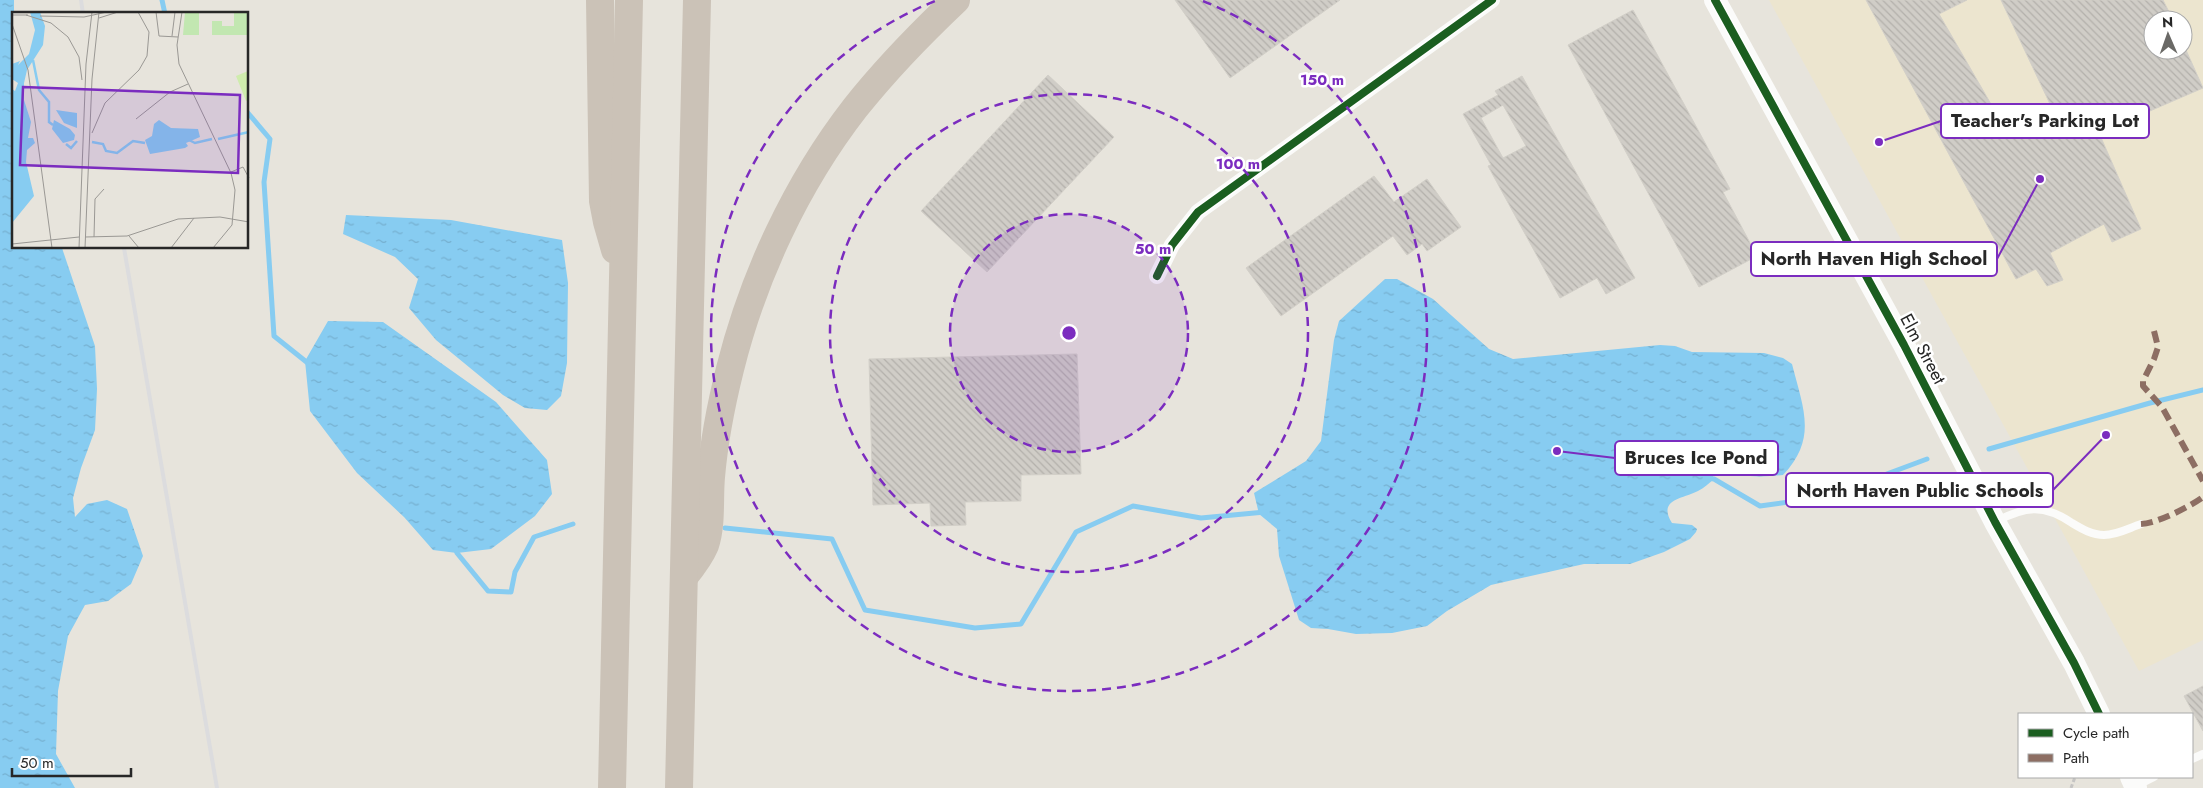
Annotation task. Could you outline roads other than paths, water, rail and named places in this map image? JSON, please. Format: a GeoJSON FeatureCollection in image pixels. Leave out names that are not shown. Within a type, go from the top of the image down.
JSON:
{"type":"FeatureCollection","features":[{"type":"Feature","properties":{"kind":"highway"},"geometry":{"type":"LineString","coordinates":[[600,0],[604,201],[609,231],[623,272]]}},
{"type":"Feature","properties":{"kind":"highway"},"geometry":{"type":"LineString","coordinates":[[612,788],[629,0]]}},
{"type":"Feature","properties":{"kind":"highway"},"geometry":{"type":"LineString","coordinates":[[679,788],[697,0]]}},
{"type":"Feature","properties":{"kind":"highway"},"geometry":{"type":"LineString","coordinates":[[684,577],[700,556],[707,537],[713,460],[730,370],[745,316],[771,251],[801,192],[849,116],[887,71],[956,0]]}},
{"type":"Feature","properties":{"kind":"street"},"geometry":{"type":"LineString","coordinates":[[1157,276],[1172,245],[1198,212],[1492,0]]}},
{"type":"Feature","properties":{"kind":"street","name":"Elm Street"},"geometry":{"type":"LineString","coordinates":[[1715,0],[1904,344],[1996,522],[2074,663],[2099,713]]}},
{"type":"Feature","properties":{"kind":"lane"},"geometry":{"type":"LineString","coordinates":[[1996,522],[2024,509],[2040,508],[2055,512],[2083,530],[2095,534],[2113,534],[2141,524]]}},
{"type":"Feature","properties":{"kind":"water"},"geometry":{"type":"Polygon","coordinates":[[[0,0],[14,0],[14,12],[12,12],[12,249],[62,249],[95,346],[97,389],[95,430],[81,468],[73,498],[75,517],[87,504],[107,500],[127,509],[143,556],[131,584],[108,601],[85,605],[68,636],[58,691],[56,754],[75,788],[0,788],[0,0]]]}},
{"type":"Feature","properties":{"kind":"water"},"geometry":{"type":"Polygon","coordinates":[[[346,215],[451,220],[562,240],[568,283],[567,363],[561,396],[547,410],[525,408],[503,395],[436,340],[409,308],[418,279],[395,257],[343,234],[346,215]]]}},
{"type":"Feature","properties":{"kind":"water"},"geometry":{"type":"Polygon","coordinates":[[[1385,279],[1397,279],[1433,299],[1489,349],[1513,359],[1660,345],[1675,346],[1692,352],[1764,353],[1783,358],[1792,364],[1803,409],[1805,422],[1801,448],[1783,475],[1750,476],[1716,467],[1711,472],[1714,479],[1698,491],[1679,498],[1670,504],[1668,515],[1672,523],[1692,525],[1697,529],[1690,539],[1664,552],[1630,564],[1584,564],[1491,585],[1447,611],[1427,626],[1392,633],[1356,634],[1311,628],[1299,620],[1279,556],[1277,529],[1259,514],[1254,493],[1306,461],[1321,441],[1334,340],[1339,321],[1385,279]]]}},
{"type":"Feature","properties":{"kind":"water"},"geometry":{"type":"Polygon","coordinates":[[[328,321],[383,322],[496,402],[547,460],[552,494],[535,516],[491,549],[457,553],[433,550],[404,517],[357,473],[310,411],[305,361],[328,321]]]}},
{"type":"Feature","properties":{"kind":"waterway"},"geometry":{"type":"LineString","coordinates":[[162,0],[165,12]]}},
{"type":"Feature","properties":{"kind":"waterway"},"geometry":{"type":"LineString","coordinates":[[249,114],[270,139],[264,182],[274,336],[309,364]]}},
{"type":"Feature","properties":{"kind":"waterway"},"geometry":{"type":"LineString","coordinates":[[1989,449],[2150,403],[2203,390]]}},
{"type":"Feature","properties":{"kind":"waterway"},"geometry":{"type":"LineString","coordinates":[[1707,478],[1714,479],[1760,506],[1825,497],[1927,459]]}},
{"type":"Feature","properties":{"kind":"waterway"},"geometry":{"type":"LineString","coordinates":[[725,528],[832,539],[865,610],[975,628],[1021,624],[1076,532],[1133,506],[1201,518],[1265,512]]}},
{"type":"Feature","properties":{"kind":"waterway"},"geometry":{"type":"LineString","coordinates":[[455,547],[457,553],[488,591],[511,592],[515,572],[534,537],[573,524]]}},
{"type":"Feature","properties":{"kind":"railway"},"geometry":{"type":"LineString","coordinates":[[81,0],[83,12]]}},
{"type":"Feature","properties":{"kind":"railway"},"geometry":{"type":"LineString","coordinates":[[124,249],[217,788]]}},
{"type":"Feature","properties":{"kind":"place","name":"Teacher's Parking Lot"},"geometry":{"type":"Point","coordinates":[1879,142]}},
{"type":"Feature","properties":{"kind":"place","name":"North Haven High School"},"geometry":{"type":"Point","coordinates":[2040,179]}},
{"type":"Feature","properties":{"kind":"place","name":"North Haven Public Schools"},"geometry":{"type":"Point","coordinates":[2106,435]}},
{"type":"Feature","properties":{"kind":"place","name":"Bruces Ice Pond"},"geometry":{"type":"Point","coordinates":[1557,451]}}]}
